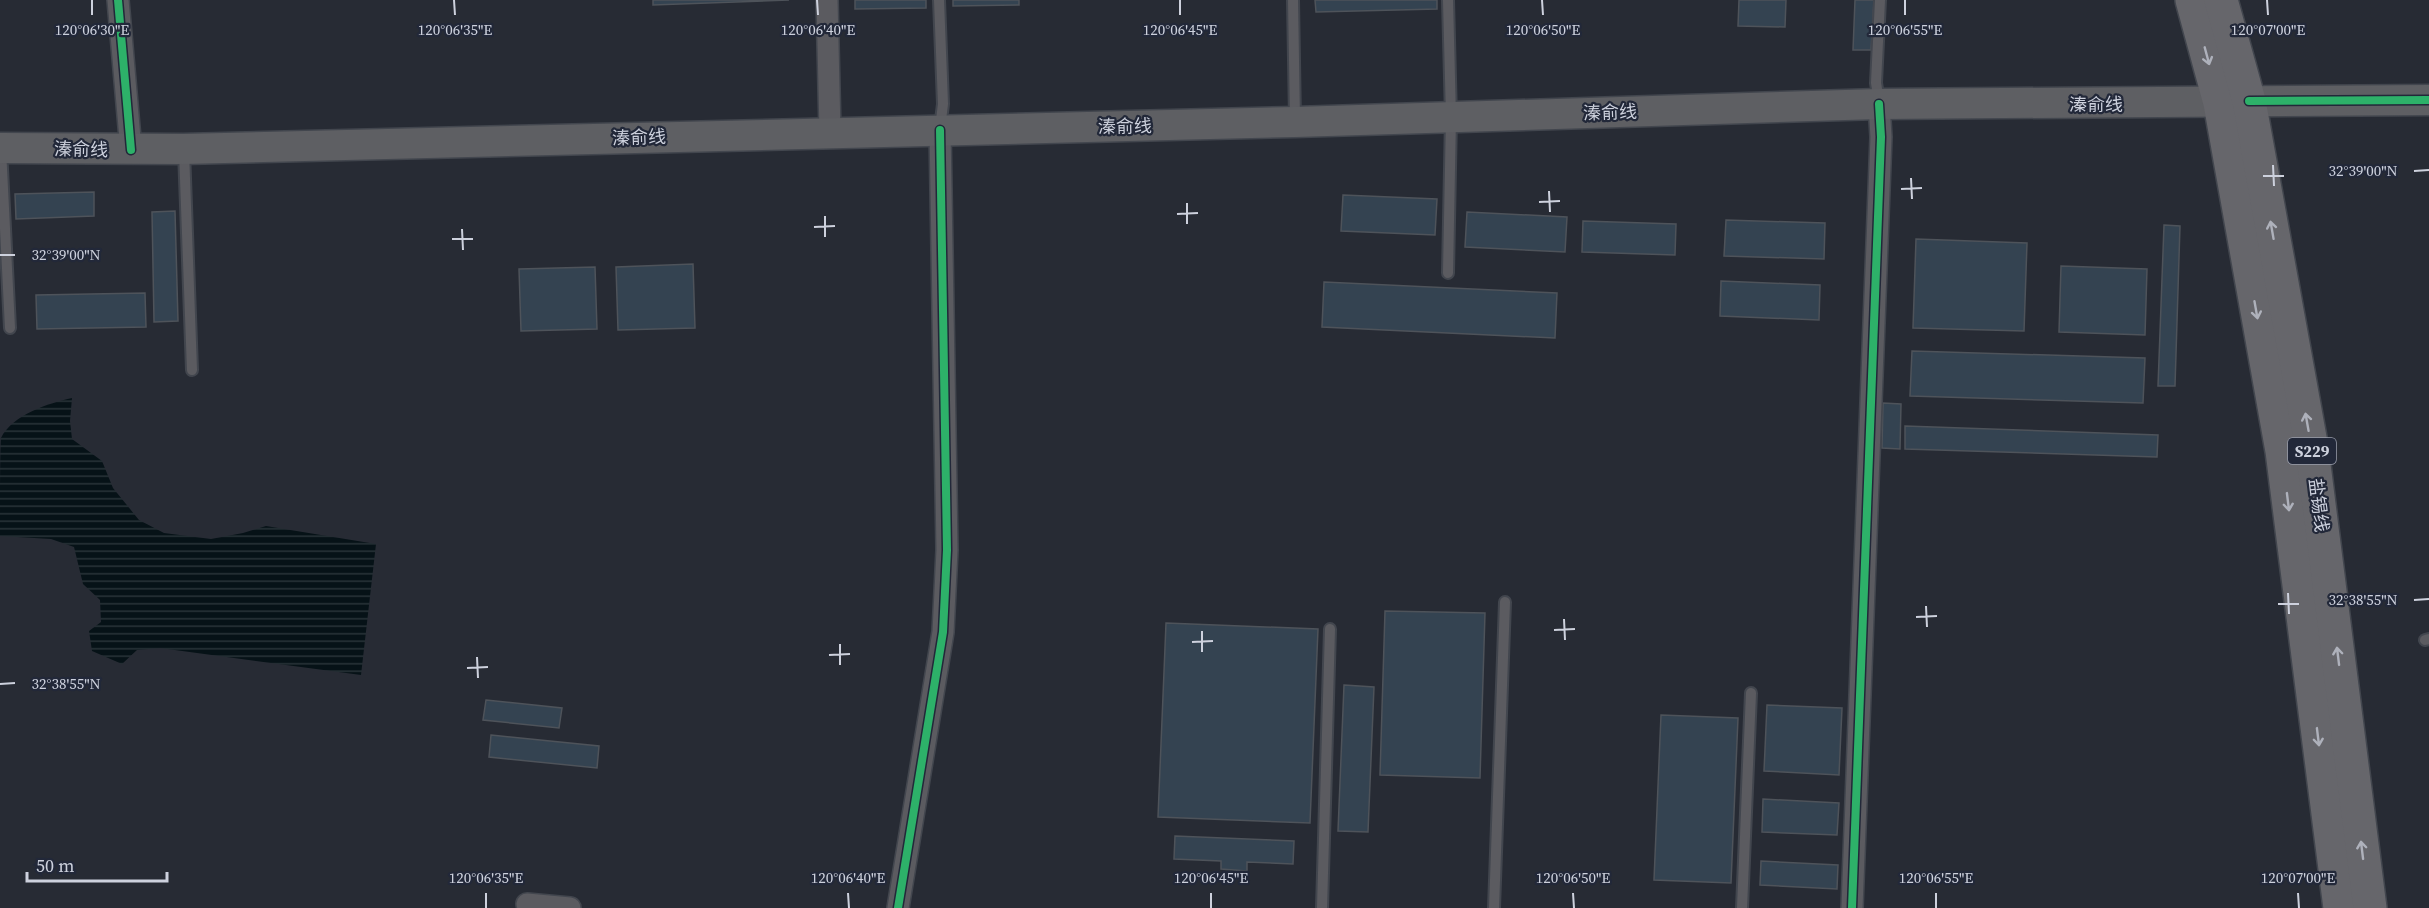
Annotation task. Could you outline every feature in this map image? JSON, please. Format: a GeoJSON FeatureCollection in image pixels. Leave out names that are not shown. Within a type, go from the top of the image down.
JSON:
{"type":"FeatureCollection","features":[{"type":"Feature","properties":{"kind":"main road","name":"盐锡线"},"geometry":{"type":"LineString","coordinates":[[2192,0],[2234,102],[2312,449],[2370,908]]}},
{"type":"Feature","properties":{"kind":"main road","name":"盐锡线"},"geometry":{"type":"LineString","coordinates":[[2221,0],[2340,908]]}},
{"type":"Feature","properties":{"kind":"main road"},"geometry":{"type":"LineString","coordinates":[[2417,100],[2429,75]]}},
{"type":"Feature","properties":{"kind":"main road","name":"溱俞线"},"geometry":{"type":"LineString","coordinates":[[0,148],[183,149],[1295,122],[1879,104],[2417,100]]}},
{"type":"Feature","properties":{"kind":"street"},"geometry":{"type":"LineString","coordinates":[[118,0],[131,150]]}},
{"type":"Feature","properties":{"kind":"street"},"geometry":{"type":"LineString","coordinates":[[827,0],[830,132]]}},
{"type":"Feature","properties":{"kind":"street"},"geometry":{"type":"LineString","coordinates":[[1852,908],[1881,136],[1879,104]]}},
{"type":"Feature","properties":{"kind":"street"},"geometry":{"type":"LineString","coordinates":[[898,908],[943,632],[947,550],[940,130]]}},
{"type":"Feature","properties":{"kind":"street"},"geometry":{"type":"LineString","coordinates":[[527,904],[570,908]]}},
{"type":"Feature","properties":{"kind":"lane"},"geometry":{"type":"LineString","coordinates":[[939,0],[943,105],[940,130]]}},
{"type":"Feature","properties":{"kind":"lane"},"geometry":{"type":"LineString","coordinates":[[1293,0],[1295,122]]}},
{"type":"Feature","properties":{"kind":"lane"},"geometry":{"type":"LineString","coordinates":[[1448,0],[1451,117],[1448,273]]}},
{"type":"Feature","properties":{"kind":"lane"},"geometry":{"type":"LineString","coordinates":[[1879,104],[1876,83],[1880,0]]}},
{"type":"Feature","properties":{"kind":"lane"},"geometry":{"type":"LineString","coordinates":[[0,148],[10,328]]}},
{"type":"Feature","properties":{"kind":"lane"},"geometry":{"type":"LineString","coordinates":[[183,149],[192,370]]}},
{"type":"Feature","properties":{"kind":"lane"},"geometry":{"type":"LineString","coordinates":[[1494,908],[1505,602]]}},
{"type":"Feature","properties":{"kind":"lane"},"geometry":{"type":"LineString","coordinates":[[1322,908],[1330,629]]}},
{"type":"Feature","properties":{"kind":"lane"},"geometry":{"type":"LineString","coordinates":[[1742,908],[1751,693]]}},
{"type":"Feature","properties":{"kind":"shaded area"},"geometry":{"type":"Polygon","coordinates":[[[72,398],[70,421],[72,439],[102,461],[113,488],[139,520],[164,533],[211,539],[266,526],[376,544],[361,675],[160,648],[137,650],[122,664],[92,651],[89,631],[101,622],[100,600],[83,584],[74,547],[51,539],[0,536],[1,438],[14,423],[32,411],[72,398]]]}},
{"type":"Feature","properties":{"kind":"building"},"geometry":{"type":"Polygon","coordinates":[[[653,0],[789,0],[653,5],[653,0]]]}},
{"type":"Feature","properties":{"kind":"building"},"geometry":{"type":"Polygon","coordinates":[[[855,0],[926,0],[926,8],[855,9],[855,0]]]}},
{"type":"Feature","properties":{"kind":"building"},"geometry":{"type":"Polygon","coordinates":[[[953,0],[1019,0],[1019,5],[953,6],[953,0]]]}},
{"type":"Feature","properties":{"kind":"building"},"geometry":{"type":"Polygon","coordinates":[[[1315,0],[1437,0],[1437,9],[1316,12],[1315,0]]]}},
{"type":"Feature","properties":{"kind":"building"},"geometry":{"type":"Polygon","coordinates":[[[1739,0],[1786,0],[1785,27],[1738,26],[1739,0]]]}},
{"type":"Feature","properties":{"kind":"building"},"geometry":{"type":"Polygon","coordinates":[[[1855,0],[1874,0],[1871,50],[1853,50],[1855,0]]]}},
{"type":"Feature","properties":{"kind":"building"},"geometry":{"type":"Polygon","coordinates":[[[94,192],[94,216],[16,219],[15,194],[94,192]]]}},
{"type":"Feature","properties":{"kind":"building"},"geometry":{"type":"Polygon","coordinates":[[[1343,195],[1437,199],[1435,235],[1341,231],[1343,195]]]}},
{"type":"Feature","properties":{"kind":"building"},"geometry":{"type":"Polygon","coordinates":[[[175,211],[178,321],[154,322],[152,212],[175,211]]]}},
{"type":"Feature","properties":{"kind":"building"},"geometry":{"type":"Polygon","coordinates":[[[1467,212],[1567,217],[1565,252],[1465,247],[1467,212]]]}},
{"type":"Feature","properties":{"kind":"building"},"geometry":{"type":"Polygon","coordinates":[[[1726,220],[1825,223],[1824,259],[1724,256],[1726,220]]]}},
{"type":"Feature","properties":{"kind":"building"},"geometry":{"type":"Polygon","coordinates":[[[1583,221],[1676,224],[1675,255],[1582,252],[1583,221]]]}},
{"type":"Feature","properties":{"kind":"building"},"geometry":{"type":"Polygon","coordinates":[[[2164,225],[2180,226],[2175,386],[2158,386],[2164,225]]]}},
{"type":"Feature","properties":{"kind":"building"},"geometry":{"type":"Polygon","coordinates":[[[1916,239],[2027,243],[2024,331],[1913,328],[1916,239]]]}},
{"type":"Feature","properties":{"kind":"building"},"geometry":{"type":"Polygon","coordinates":[[[693,264],[695,328],[618,330],[616,267],[693,264]]]}},
{"type":"Feature","properties":{"kind":"building"},"geometry":{"type":"Polygon","coordinates":[[[2061,266],[2147,269],[2145,335],[2059,332],[2061,266]]]}},
{"type":"Feature","properties":{"kind":"building"},"geometry":{"type":"Polygon","coordinates":[[[595,267],[597,329],[521,331],[519,269],[595,267]]]}},
{"type":"Feature","properties":{"kind":"building"},"geometry":{"type":"Polygon","coordinates":[[[1721,281],[1820,285],[1819,320],[1720,316],[1721,281]]]}},
{"type":"Feature","properties":{"kind":"building"},"geometry":{"type":"Polygon","coordinates":[[[1324,282],[1557,293],[1555,338],[1322,327],[1324,282]]]}},
{"type":"Feature","properties":{"kind":"building"},"geometry":{"type":"Polygon","coordinates":[[[145,293],[146,327],[37,329],[36,295],[145,293]]]}},
{"type":"Feature","properties":{"kind":"building"},"geometry":{"type":"Polygon","coordinates":[[[1912,351],[2145,358],[2143,403],[1910,396],[1912,351]]]}},
{"type":"Feature","properties":{"kind":"building"},"geometry":{"type":"Polygon","coordinates":[[[1883,403],[1901,404],[1900,449],[1882,448],[1883,403]]]}},
{"type":"Feature","properties":{"kind":"building"},"geometry":{"type":"Polygon","coordinates":[[[1905,426],[2158,435],[2157,457],[1905,449],[1905,426]]]}},
{"type":"Feature","properties":{"kind":"building"},"geometry":{"type":"Polygon","coordinates":[[[1385,611],[1485,613],[1480,778],[1380,775],[1385,611]]]}},
{"type":"Feature","properties":{"kind":"building"},"geometry":{"type":"Polygon","coordinates":[[[1166,623],[1318,629],[1310,823],[1158,817],[1166,623]]]}},
{"type":"Feature","properties":{"kind":"building"},"geometry":{"type":"Polygon","coordinates":[[[1344,685],[1374,687],[1368,832],[1338,831],[1344,685]]]}},
{"type":"Feature","properties":{"kind":"building"},"geometry":{"type":"Polygon","coordinates":[[[486,700],[562,708],[559,728],[483,720],[486,700]]]}},
{"type":"Feature","properties":{"kind":"building"},"geometry":{"type":"Polygon","coordinates":[[[1767,705],[1842,708],[1839,775],[1764,771],[1767,705]]]}},
{"type":"Feature","properties":{"kind":"building"},"geometry":{"type":"Polygon","coordinates":[[[1661,715],[1738,718],[1731,883],[1654,880],[1661,715]]]}},
{"type":"Feature","properties":{"kind":"building"},"geometry":{"type":"Polygon","coordinates":[[[491,735],[599,746],[597,768],[489,757],[491,735]]]}},
{"type":"Feature","properties":{"kind":"building"},"geometry":{"type":"Polygon","coordinates":[[[1763,799],[1839,803],[1837,835],[1762,832],[1763,799]]]}},
{"type":"Feature","properties":{"kind":"building"},"geometry":{"type":"Polygon","coordinates":[[[1175,836],[1294,841],[1293,864],[1247,862],[1247,871],[1221,869],[1221,861],[1174,859],[1175,836]]]}},
{"type":"Feature","properties":{"kind":"building"},"geometry":{"type":"Polygon","coordinates":[[[1761,861],[1838,865],[1837,889],[1760,885],[1761,861]]]}},
{"type":"Feature","properties":{"kind":"cycle path"},"geometry":{"type":"LineString","coordinates":[[118,0],[131,150]]}},
{"type":"Feature","properties":{"kind":"cycle path"},"geometry":{"type":"LineString","coordinates":[[2249,101],[2429,100]]}},
{"type":"Feature","properties":{"kind":"cycle path"},"geometry":{"type":"LineString","coordinates":[[1852,908],[1881,137],[1879,104]]}},
{"type":"Feature","properties":{"kind":"cycle path"},"geometry":{"type":"LineString","coordinates":[[898,908],[943,632],[947,550],[940,130]]}}]}
